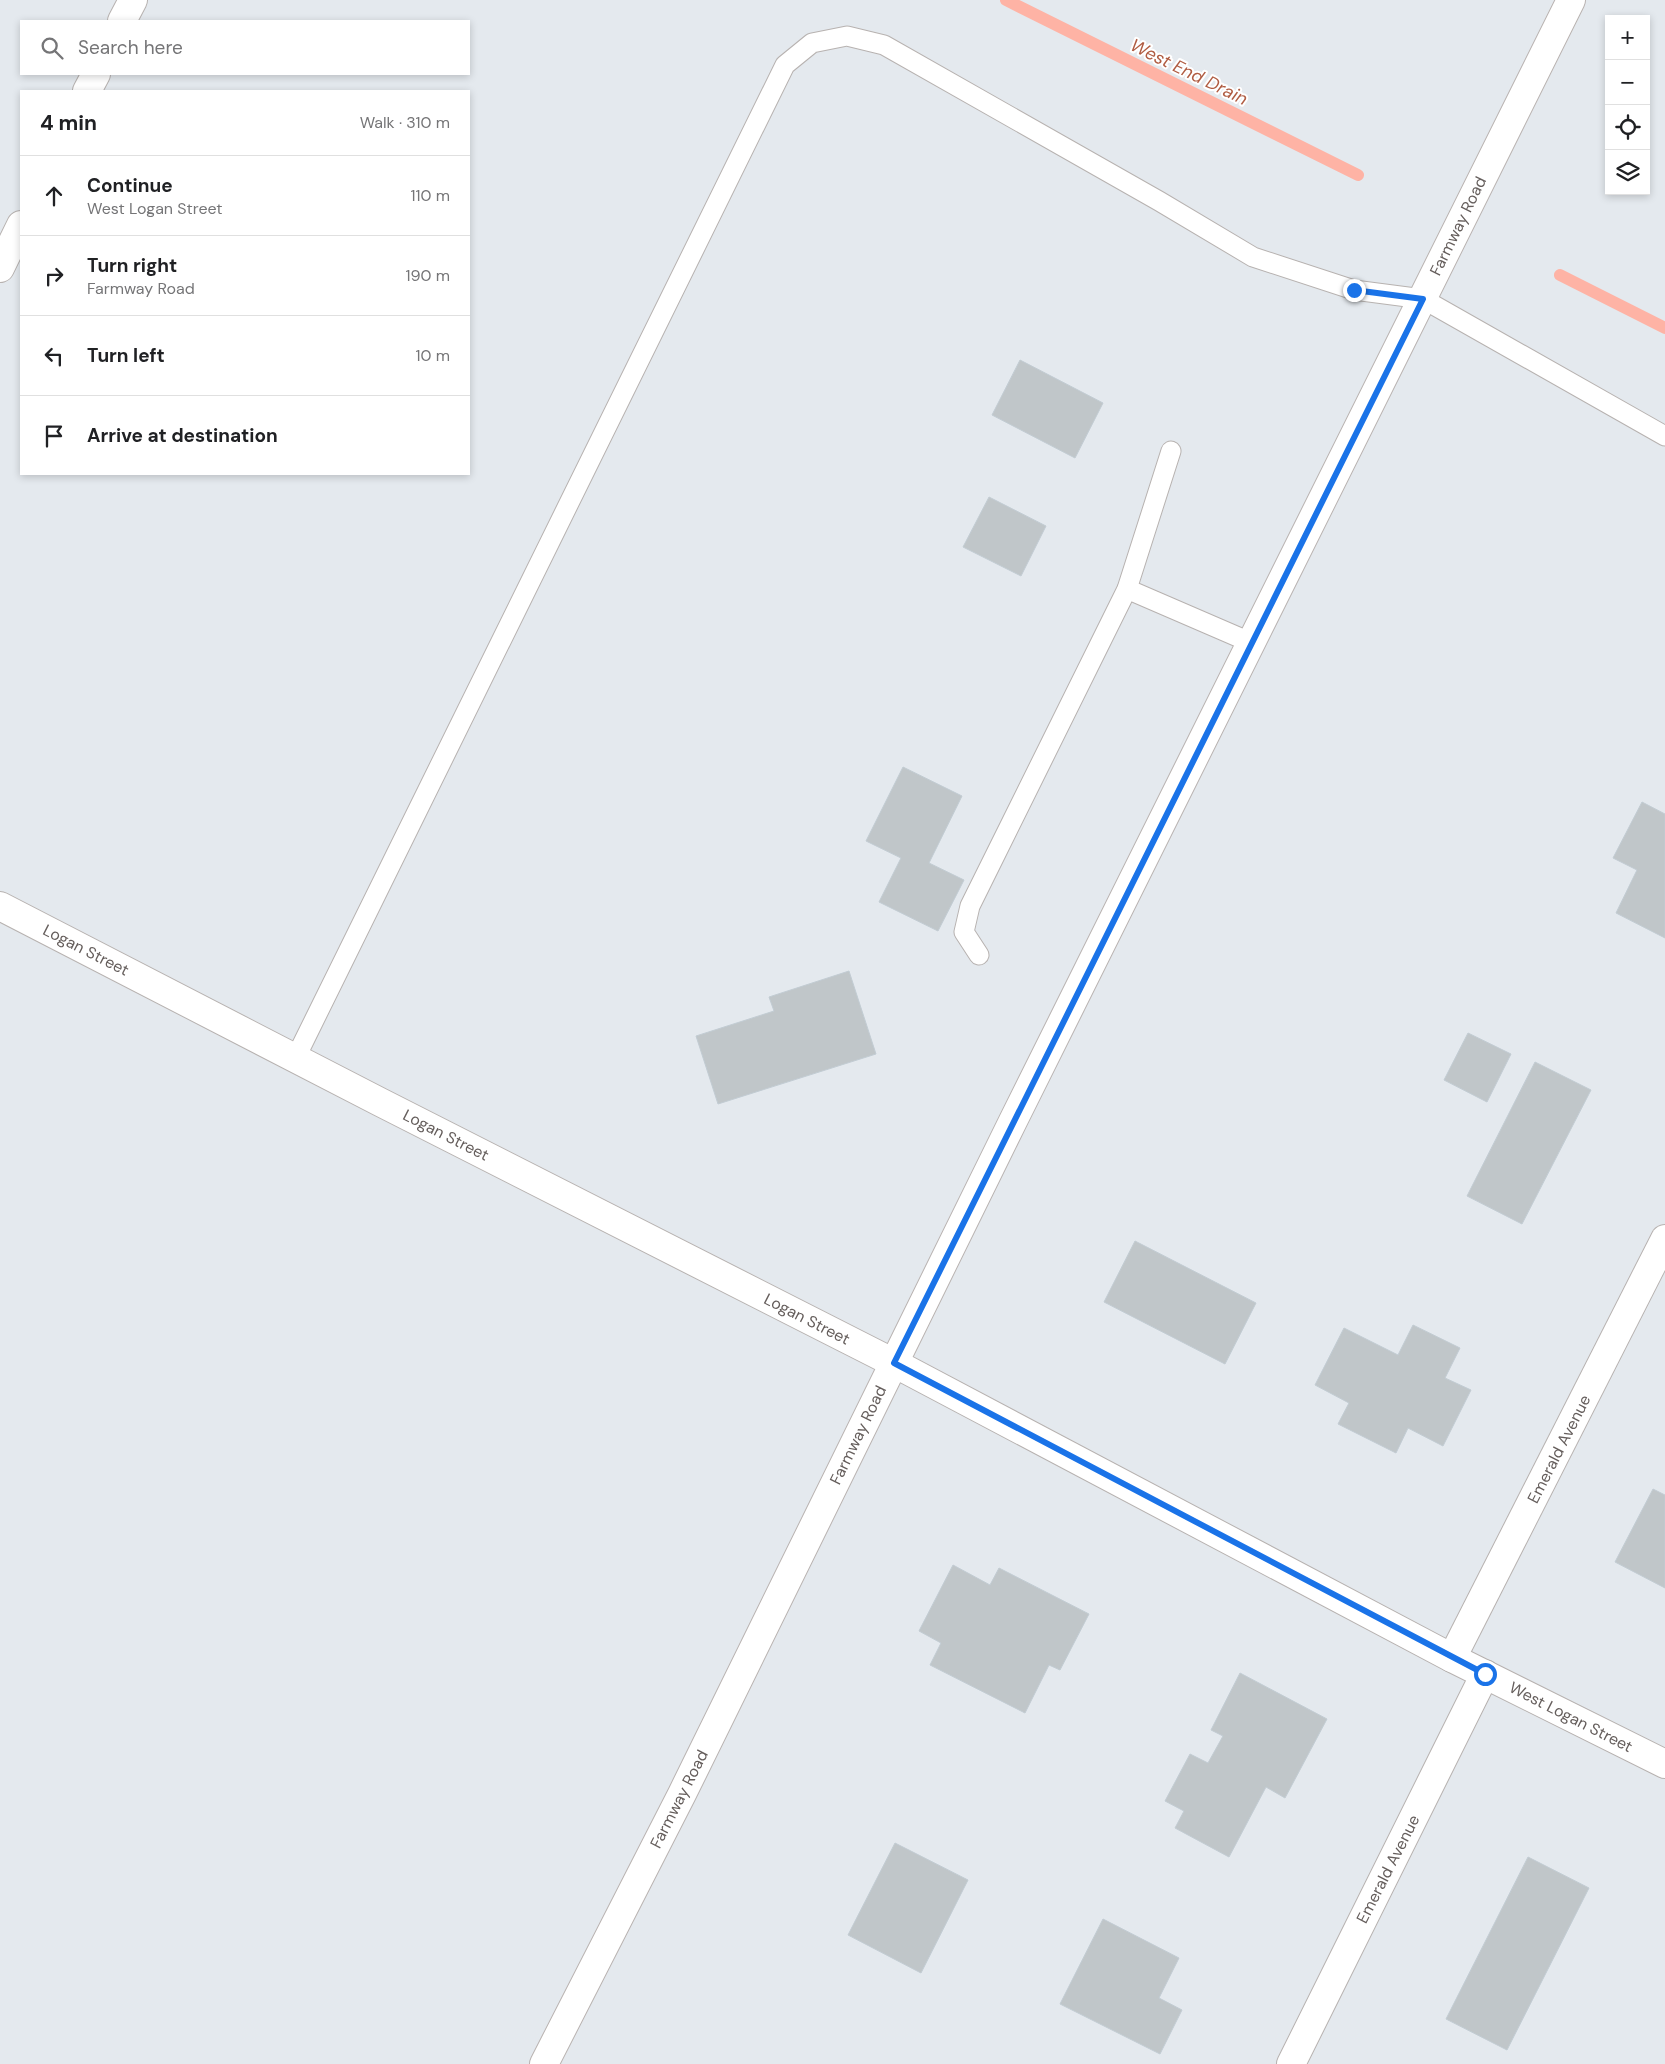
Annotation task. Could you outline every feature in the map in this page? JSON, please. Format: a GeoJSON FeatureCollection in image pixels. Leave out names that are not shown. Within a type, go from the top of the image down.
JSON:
{"type":"FeatureCollection","features":[{"type":"Feature","properties":{"kind":"street"},"geometry":{"type":"LineString","coordinates":[[122,20],[132,0]]}},
{"type":"Feature","properties":{"kind":"street","name":"Farmway Road"},"geometry":{"type":"LineString","coordinates":[[544,2064],[686,1786],[1571,0]]}},
{"type":"Feature","properties":{"kind":"street"},"geometry":{"type":"LineString","coordinates":[[88,90],[95,75]]}},
{"type":"Feature","properties":{"kind":"street"},"geometry":{"type":"LineString","coordinates":[[0,268],[20,227]]}},
{"type":"Feature","properties":{"kind":"street","name":"Logan Street"},"geometry":{"type":"LineString","coordinates":[[0,906],[894,1363]]}},
{"type":"Feature","properties":{"kind":"street","name":"Emerald Avenue"},"geometry":{"type":"LineString","coordinates":[[1452,1658],[1665,1239]]}},
{"type":"Feature","properties":{"kind":"street","name":"West Logan Street"},"geometry":{"type":"LineString","coordinates":[[894,1363],[1452,1658],[1665,1764]]}},
{"type":"Feature","properties":{"kind":"street","name":"Emerald Avenue"},"geometry":{"type":"LineString","coordinates":[[1291,2064],[1485,1674]]}},
{"type":"Feature","properties":{"kind":"lane"},"geometry":{"type":"LineString","coordinates":[[296,1057],[786,65],[812,42],[847,36],[884,45],[1159,201],[1253,257],[1354,290],[1423,299],[1665,436]]}},
{"type":"Feature","properties":{"kind":"lane"},"geometry":{"type":"LineString","coordinates":[[979,955],[964,932],[970,906],[1127,589],[1171,451]]}},
{"type":"Feature","properties":{"kind":"lane"},"geometry":{"type":"LineString","coordinates":[[1127,589],[1252,643]]}},
{"type":"Feature","properties":{"kind":"building"},"geometry":{"type":"Polygon","coordinates":[[[1020,360],[1103,403],[1075,458],[992,415],[1020,360]]]}},
{"type":"Feature","properties":{"kind":"building"},"geometry":{"type":"Polygon","coordinates":[[[989,497],[1046,526],[1021,576],[963,547],[989,497]]]}},
{"type":"Feature","properties":{"kind":"building"},"geometry":{"type":"Polygon","coordinates":[[[903,767],[962,796],[929,863],[964,880],[938,931],[879,902],[901,858],[866,841],[903,767]]]}},
{"type":"Feature","properties":{"kind":"building"},"geometry":{"type":"Polygon","coordinates":[[[1642,802],[1665,814],[1665,938],[1616,913],[1637,870],[1613,858],[1642,802]]]}},
{"type":"Feature","properties":{"kind":"building"},"geometry":{"type":"Polygon","coordinates":[[[849,971],[876,1054],[718,1104],[696,1036],[774,1011],[769,997],[849,971]]]}},
{"type":"Feature","properties":{"kind":"building"},"geometry":{"type":"Polygon","coordinates":[[[1468,1033],[1511,1054],[1487,1102],[1444,1080],[1468,1033]]]}},
{"type":"Feature","properties":{"kind":"building"},"geometry":{"type":"Polygon","coordinates":[[[1535,1062],[1591,1090],[1522,1224],[1467,1196],[1535,1062]]]}},
{"type":"Feature","properties":{"kind":"building"},"geometry":{"type":"Polygon","coordinates":[[[1135,1241],[1256,1303],[1225,1364],[1104,1302],[1135,1241]]]}},
{"type":"Feature","properties":{"kind":"building"},"geometry":{"type":"Polygon","coordinates":[[[1413,1325],[1460,1348],[1445,1378],[1471,1390],[1443,1446],[1408,1428],[1396,1453],[1338,1424],[1349,1403],[1315,1385],[1344,1328],[1398,1355],[1413,1325]]]}},
{"type":"Feature","properties":{"kind":"building"},"geometry":{"type":"Polygon","coordinates":[[[1653,1489],[1665,1495],[1665,1588],[1615,1562],[1653,1489]]]}},
{"type":"Feature","properties":{"kind":"building"},"geometry":{"type":"Polygon","coordinates":[[[953,1565],[990,1585],[999,1568],[1089,1614],[1060,1670],[1049,1665],[1025,1713],[930,1665],[941,1643],[919,1631],[953,1565]]]}},
{"type":"Feature","properties":{"kind":"building"},"geometry":{"type":"Polygon","coordinates":[[[1240,1673],[1327,1719],[1285,1798],[1266,1787],[1229,1857],[1175,1828],[1184,1811],[1165,1801],[1190,1754],[1208,1763],[1223,1736],[1211,1730],[1240,1673]]]}},
{"type":"Feature","properties":{"kind":"building"},"geometry":{"type":"Polygon","coordinates":[[[895,1843],[968,1880],[921,1973],[848,1935],[895,1843]]]}},
{"type":"Feature","properties":{"kind":"building"},"geometry":{"type":"Polygon","coordinates":[[[1528,1857],[1589,1888],[1507,2050],[1446,2019],[1528,1857]]]}},
{"type":"Feature","properties":{"kind":"building"},"geometry":{"type":"Polygon","coordinates":[[[1103,1919],[1179,1958],[1159,1998],[1182,2010],[1160,2054],[1060,2004],[1103,1919]]]}},
{"type":"Feature","properties":{"kind":"waterway","name":"West End Drain"},"geometry":{"type":"LineString","coordinates":[[1006,0],[1358,175]]}},
{"type":"Feature","properties":{"kind":"waterway","name":"West End Drain"},"geometry":{"type":"LineString","coordinates":[[1560,275],[1665,328]]}},
{"type":"Feature","properties":{"kind":"route"},"geometry":{"type":"LineString","coordinates":[[1354,290],[1423,299],[894,1363],[1485,1674]]}}]}
